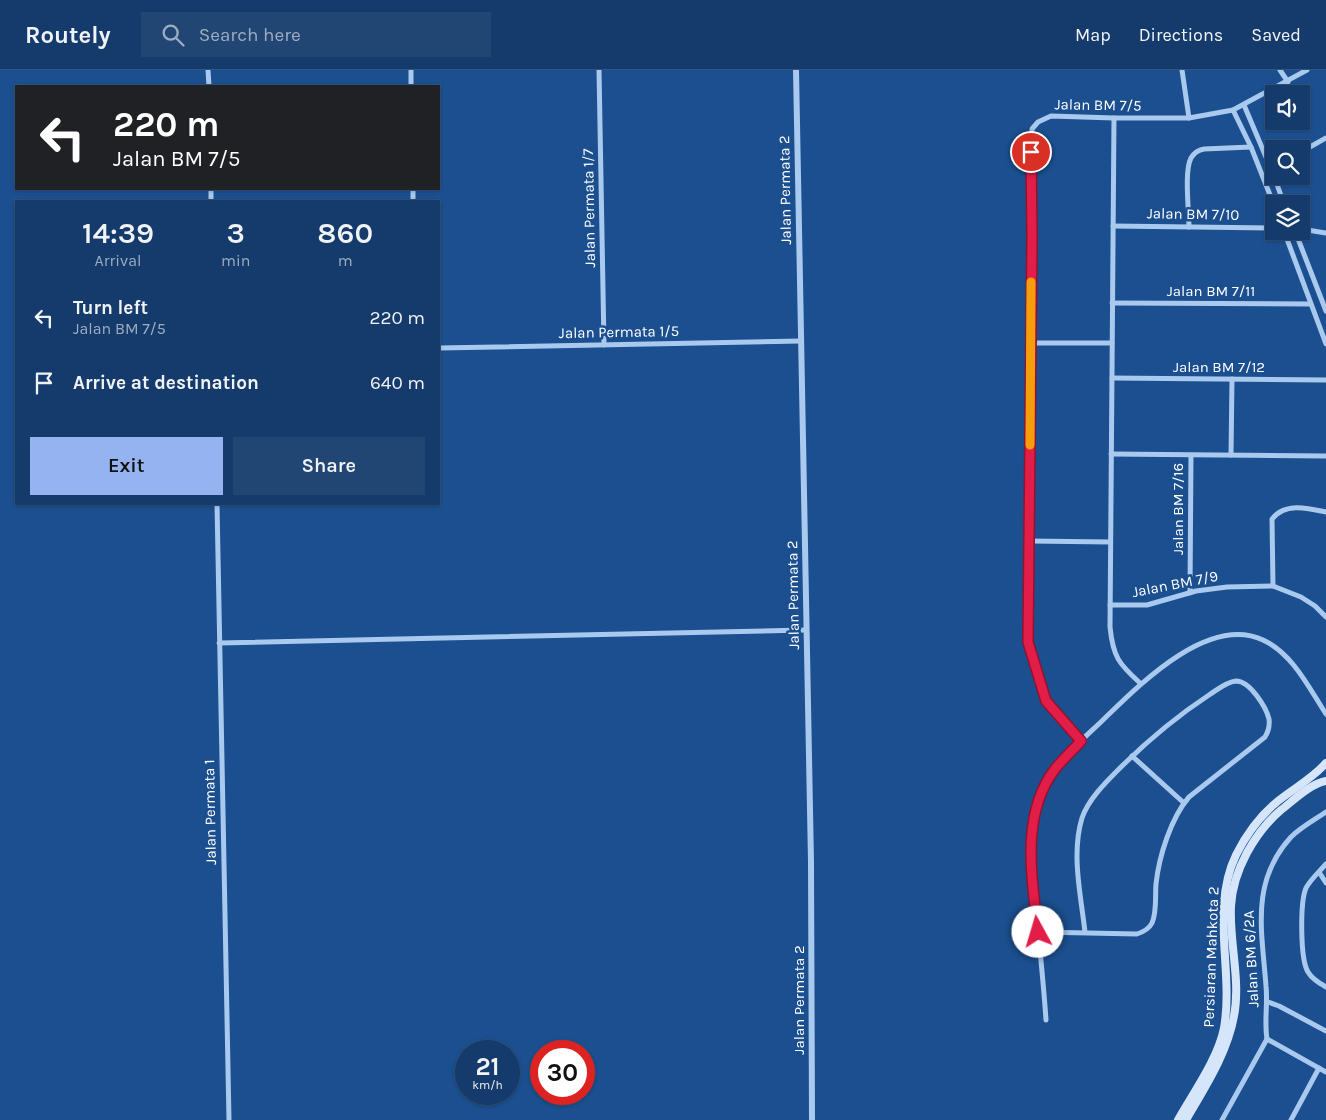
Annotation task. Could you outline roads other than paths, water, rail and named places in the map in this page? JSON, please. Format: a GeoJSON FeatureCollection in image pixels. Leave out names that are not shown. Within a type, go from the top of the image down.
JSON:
{"type":"FeatureCollection","features":[{"type":"Feature","properties":{"kind":"main road","name":"Persiaran Mahkota 2"},"geometry":{"type":"LineString","coordinates":[[1178,1120],[1212,1061],[1224,1030],[1226,999],[1224,906],[1228,879],[1236,855],[1256,824],[1268,810],[1315,775],[1326,763]]}},
{"type":"Feature","properties":{"kind":"main road","name":"Persiaran Mahkota 2"},"geometry":{"type":"LineString","coordinates":[[1186,1120],[1214,1072],[1230,1033],[1236,988],[1231,906],[1233,892],[1242,866],[1252,843],[1277,814],[1318,784],[1326,781]]}},
{"type":"Feature","properties":{"kind":"street"},"geometry":{"type":"LineString","coordinates":[[208,70],[209,85]]}},
{"type":"Feature","properties":{"kind":"street"},"geometry":{"type":"LineString","coordinates":[[411,70],[411,85]]}},
{"type":"Feature","properties":{"kind":"street","name":"Jalan Permata 1/7"},"geometry":{"type":"LineString","coordinates":[[599,70],[604,345]]}},
{"type":"Feature","properties":{"kind":"street","name":"Jalan Permata 2"},"geometry":{"type":"LineString","coordinates":[[796,70],[811,862],[812,1120]]}},
{"type":"Feature","properties":{"kind":"street"},"geometry":{"type":"LineString","coordinates":[[1182,70],[1189,118]]}},
{"type":"Feature","properties":{"kind":"street"},"geometry":{"type":"LineString","coordinates":[[1280,70],[1288,82]]}},
{"type":"Feature","properties":{"kind":"street","name":"Jalan BM 7/5"},"geometry":{"type":"LineString","coordinates":[[1081,741],[1046,701],[1028,642],[1032,129],[1038,122],[1051,116],[1189,118],[1233,110],[1288,82],[1307,70]]}},
{"type":"Feature","properties":{"kind":"street"},"geometry":{"type":"LineString","coordinates":[[1244,105],[1265,150]]}},
{"type":"Feature","properties":{"kind":"street"},"geometry":{"type":"LineString","coordinates":[[1233,110],[1251,147],[1270,195]]}},
{"type":"Feature","properties":{"kind":"street"},"geometry":{"type":"LineString","coordinates":[[1114,118],[1110,627],[1115,654],[1122,666],[1140,684]]}},
{"type":"Feature","properties":{"kind":"street"},"geometry":{"type":"LineString","coordinates":[[1310,147],[1326,138]]}},
{"type":"Feature","properties":{"kind":"street"},"geometry":{"type":"LineString","coordinates":[[1189,227],[1188,179],[1189,162],[1192,156],[1197,151],[1204,149],[1251,147]]}},
{"type":"Feature","properties":{"kind":"street","name":"Jalan BM 7/10"},"geometry":{"type":"LineString","coordinates":[[1113,226],[1265,228]]}},
{"type":"Feature","properties":{"kind":"street"},"geometry":{"type":"LineString","coordinates":[[1310,230],[1326,232]]}},
{"type":"Feature","properties":{"kind":"street"},"geometry":{"type":"LineString","coordinates":[[1287,240],[1326,344]]}},
{"type":"Feature","properties":{"kind":"street"},"geometry":{"type":"LineString","coordinates":[[1299,240],[1325,308]]}},
{"type":"Feature","properties":{"kind":"street","name":"Jalan BM 7/11"},"geometry":{"type":"LineString","coordinates":[[1112,303],[1310,304]]}},
{"type":"Feature","properties":{"kind":"street","name":"Jalan Permata 1/5"},"geometry":{"type":"LineString","coordinates":[[440,348],[800,341]]}},
{"type":"Feature","properties":{"kind":"street"},"geometry":{"type":"LineString","coordinates":[[1031,343],[1112,344]]}},
{"type":"Feature","properties":{"kind":"street","name":"Jalan BM 7/12"},"geometry":{"type":"LineString","coordinates":[[1112,378],[1326,380]]}},
{"type":"Feature","properties":{"kind":"street"},"geometry":{"type":"LineString","coordinates":[[1231,455],[1232,379]]}},
{"type":"Feature","properties":{"kind":"street"},"geometry":{"type":"LineString","coordinates":[[1111,454],[1326,456]]}},
{"type":"Feature","properties":{"kind":"street","name":"Jalan BM 7/16"},"geometry":{"type":"LineString","coordinates":[[1190,594],[1191,455]]}},
{"type":"Feature","properties":{"kind":"street","name":"Jalan Permata 1"},"geometry":{"type":"LineString","coordinates":[[217,505],[229,1120]]}},
{"type":"Feature","properties":{"kind":"street"},"geometry":{"type":"LineString","coordinates":[[1273,586],[1272,519],[1276,513],[1288,508],[1300,507],[1326,512]]}},
{"type":"Feature","properties":{"kind":"street"},"geometry":{"type":"LineString","coordinates":[[1029,541],[1110,542]]}},
{"type":"Feature","properties":{"kind":"street","name":"Jalan BM 7/9"},"geometry":{"type":"LineString","coordinates":[[1110,606],[1147,605],[1227,587],[1273,586],[1301,597],[1315,606],[1326,617]]}},
{"type":"Feature","properties":{"kind":"street"},"geometry":{"type":"LineString","coordinates":[[219,642],[806,630]]}},
{"type":"Feature","properties":{"kind":"street"},"geometry":{"type":"LineString","coordinates":[[1046,1020],[1034,890],[1032,844],[1037,805],[1043,789],[1055,769],[1140,684],[1173,658],[1221,637],[1238,635],[1252,637],[1263,640],[1282,652],[1294,665],[1326,714]]}},
{"type":"Feature","properties":{"kind":"street"},"geometry":{"type":"LineString","coordinates":[[1038,932],[1137,934],[1148,928],[1153,920],[1156,882],[1165,844],[1184,803],[1265,737],[1269,726],[1267,712],[1249,686],[1240,682],[1227,684],[1186,710],[1149,739],[1107,782],[1088,807],[1082,818],[1077,862],[1085,932]]}},
{"type":"Feature","properties":{"kind":"street"},"geometry":{"type":"LineString","coordinates":[[1132,756],[1184,803]]}},
{"type":"Feature","properties":{"kind":"street","name":"Jalan BM 6/2A"},"geometry":{"type":"LineString","coordinates":[[1267,1039],[1264,1024],[1268,1002],[1260,918],[1261,900],[1274,861],[1292,836],[1326,813]]}},
{"type":"Feature","properties":{"kind":"street"},"geometry":{"type":"LineString","coordinates":[[1326,864],[1307,888],[1303,903],[1304,958],[1306,968],[1310,976],[1326,987]]}},
{"type":"Feature","properties":{"kind":"street"},"geometry":{"type":"LineString","coordinates":[[1319,872],[1326,883]]}},
{"type":"Feature","properties":{"kind":"street"},"geometry":{"type":"LineString","coordinates":[[1268,1002],[1326,1031]]}},
{"type":"Feature","properties":{"kind":"street"},"geometry":{"type":"LineString","coordinates":[[1222,1120],[1267,1039],[1326,1072]]}},
{"type":"Feature","properties":{"kind":"street"},"geometry":{"type":"LineString","coordinates":[[1290,1120],[1319,1068]]}}]}
